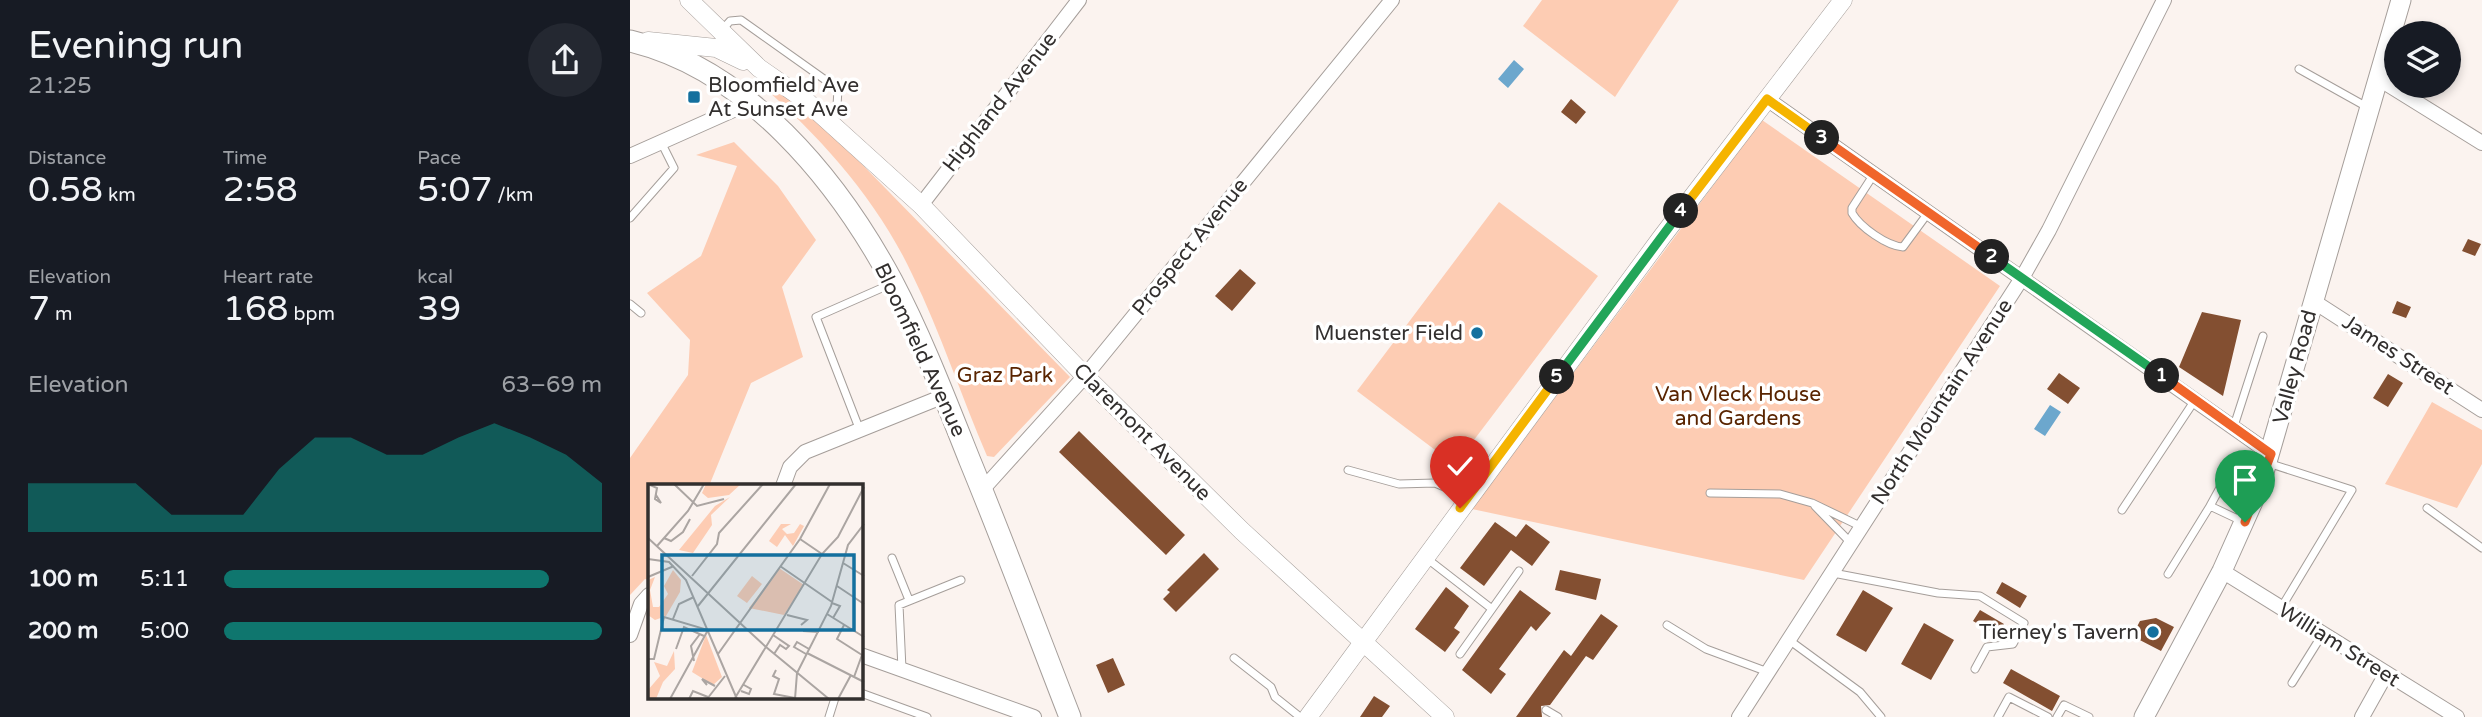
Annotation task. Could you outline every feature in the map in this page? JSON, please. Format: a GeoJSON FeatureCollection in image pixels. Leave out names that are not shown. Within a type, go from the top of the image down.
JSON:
{"type":"FeatureCollection","features":[{"type":"Feature","properties":{"kind":"main road","name":"Valley Road"},"geometry":{"type":"LineString","coordinates":[[2144,717],[2222,571],[2245,522],[2269,458],[2401,0]]}},
{"type":"Feature","properties":{"kind":"main road","name":"Bloomfield Avenue"},"geometry":{"type":"LineString","coordinates":[[630,40],[702,68],[749,103],[786,138],[829,187],[864,235],[893,283],[944,396],[1070,717]]}},
{"type":"Feature","properties":{"kind":"street","name":"Claremont Avenue"},"geometry":{"type":"LineString","coordinates":[[689,0],[759,68],[826,118],[921,205],[1084,376],[1242,531],[1445,717]]}},
{"type":"Feature","properties":{"kind":"street","name":"Highland Avenue"},"geometry":{"type":"LineString","coordinates":[[921,205],[1079,0]]}},
{"type":"Feature","properties":{"kind":"street","name":"Prospect Avenue"},"geometry":{"type":"LineString","coordinates":[[982,489],[1084,376],[1392,0]]}},
{"type":"Feature","properties":{"kind":"street"},"geometry":{"type":"LineString","coordinates":[[1308,717],[1468,497],[1843,0]]}},
{"type":"Feature","properties":{"kind":"street","name":"North Mountain Avenue"},"geometry":{"type":"LineString","coordinates":[[1745,715],[1768,672],[2022,278],[2049,230],[2164,0]]}},
{"type":"Feature","properties":{"kind":"street"},"geometry":{"type":"LineString","coordinates":[[630,40],[716,48],[759,68]]}},
{"type":"Feature","properties":{"kind":"street"},"geometry":{"type":"LineString","coordinates":[[2379,79],[2482,143]]}},
{"type":"Feature","properties":{"kind":"street"},"geometry":{"type":"LineString","coordinates":[[1767,99],[2234,426],[2269,458]]}},
{"type":"Feature","properties":{"kind":"street"},"geometry":{"type":"LineString","coordinates":[[632,155],[749,103]]}},
{"type":"Feature","properties":{"kind":"street","name":"James Street"},"geometry":{"type":"LineString","coordinates":[[2313,301],[2482,410]]}},
{"type":"Feature","properties":{"kind":"street"},"geometry":{"type":"LineString","coordinates":[[784,484],[790,467],[805,452],[944,396]]}},
{"type":"Feature","properties":{"kind":"street","name":"William Street"},"geometry":{"type":"LineString","coordinates":[[2222,571],[2457,717]]}},
{"type":"Feature","properties":{"kind":"street"},"geometry":{"type":"LineString","coordinates":[[630,632],[641,604],[648,597]]}},
{"type":"Feature","properties":{"kind":"street"},"geometry":{"type":"LineString","coordinates":[[863,656],[1034,717]]}},
{"type":"Feature","properties":{"kind":"street"},"geometry":{"type":"LineString","coordinates":[[2362,717],[2386,674]]}},
{"type":"Feature","properties":{"kind":"lane"},"geometry":{"type":"LineString","coordinates":[[721,32],[730,21],[741,20],[838,89],[836,106],[826,118]]}},
{"type":"Feature","properties":{"kind":"lane"},"geometry":{"type":"LineString","coordinates":[[2300,69],[2370,110]]}},
{"type":"Feature","properties":{"kind":"lane"},"geometry":{"type":"LineString","coordinates":[[630,218],[674,168],[662,142]]}},
{"type":"Feature","properties":{"kind":"lane"},"geometry":{"type":"LineString","coordinates":[[630,169],[632,155]]}},
{"type":"Feature","properties":{"kind":"lane"},"geometry":{"type":"LineString","coordinates":[[1874,174],[1852,208],[1852,213],[1878,235],[1893,245],[1903,247],[1928,212]]}},
{"type":"Feature","properties":{"kind":"lane"},"geometry":{"type":"LineString","coordinates":[[859,428],[816,317],[893,283]]}},
{"type":"Feature","properties":{"kind":"lane"},"geometry":{"type":"LineString","coordinates":[[630,304],[641,313]]}},
{"type":"Feature","properties":{"kind":"lane"},"geometry":{"type":"LineString","coordinates":[[2234,426],[2263,336]]}},
{"type":"Feature","properties":{"kind":"lane"},"geometry":{"type":"LineString","coordinates":[[2122,510],[2196,399]]}},
{"type":"Feature","properties":{"kind":"lane"},"geometry":{"type":"LineString","coordinates":[[2269,458],[2352,490],[2280,608]]}},
{"type":"Feature","properties":{"kind":"lane"},"geometry":{"type":"LineString","coordinates":[[2168,574],[2233,464]]}},
{"type":"Feature","properties":{"kind":"lane"},"geometry":{"type":"LineString","coordinates":[[1348,470],[1399,484],[1435,483],[1468,497]]}},
{"type":"Feature","properties":{"kind":"lane"},"geometry":{"type":"LineString","coordinates":[[1710,493],[1780,494],[1812,503],[1862,527]]}},
{"type":"Feature","properties":{"kind":"lane"},"geometry":{"type":"LineString","coordinates":[[1812,503],[1852,544]]}},
{"type":"Feature","properties":{"kind":"lane"},"geometry":{"type":"LineString","coordinates":[[2210,506],[2245,522]]}},
{"type":"Feature","properties":{"kind":"lane"},"geometry":{"type":"LineString","coordinates":[[2427,508],[2482,547]]}},
{"type":"Feature","properties":{"kind":"lane"},"geometry":{"type":"LineString","coordinates":[[1425,557],[1492,609]]}},
{"type":"Feature","properties":{"kind":"lane"},"geometry":{"type":"LineString","coordinates":[[892,558],[909,600]]}},
{"type":"Feature","properties":{"kind":"lane"},"geometry":{"type":"LineString","coordinates":[[1460,654],[1520,571]]}},
{"type":"Feature","properties":{"kind":"lane"},"geometry":{"type":"LineString","coordinates":[[1833,573],[1938,593],[1980,596],[2024,623],[2013,643],[1987,648],[1975,669]]}},
{"type":"Feature","properties":{"kind":"lane"},"geometry":{"type":"LineString","coordinates":[[902,669],[899,605],[961,580]]}},
{"type":"Feature","properties":{"kind":"lane"},"geometry":{"type":"LineString","coordinates":[[1667,625],[1706,649],[1768,672]]}},
{"type":"Feature","properties":{"kind":"lane"},"geometry":{"type":"LineString","coordinates":[[2292,683],[2322,635]]}},
{"type":"Feature","properties":{"kind":"lane"},"geometry":{"type":"LineString","coordinates":[[1789,640],[1860,692],[1881,717]]}},
{"type":"Feature","properties":{"kind":"lane"},"geometry":{"type":"LineString","coordinates":[[1234,659],[1271,687],[1275,697],[1300,717]]}},
{"type":"Feature","properties":{"kind":"lane"},"geometry":{"type":"LineString","coordinates":[[863,694],[927,717]]}},
{"type":"Feature","properties":{"kind":"lane"},"geometry":{"type":"LineString","coordinates":[[1998,717],[2009,697],[2048,717]]}},
{"type":"Feature","properties":{"kind":"lane"},"geometry":{"type":"LineString","coordinates":[[829,717],[834,700]]}},
{"type":"Feature","properties":{"kind":"lane"},"geometry":{"type":"LineString","coordinates":[[2057,717],[2064,705],[2089,717]]}},
{"type":"Feature","properties":{"kind":"lane"},"geometry":{"type":"LineString","coordinates":[[1546,710],[1558,717]]}},
{"type":"Feature","properties":{"kind":"green space"},"geometry":{"type":"Polygon","coordinates":[[[1542,0],[1679,0],[1615,97],[1523,26],[1542,0]]]}},
{"type":"Feature","properties":{"kind":"green space","name":"Graz Park"},"geometry":{"type":"Polygon","coordinates":[[[761,79],[802,103],[1070,377],[994,457],[987,456],[922,296],[882,221],[846,171],[804,125],[760,84],[761,79]]]}},
{"type":"Feature","properties":{"kind":"green space","name":"Van Vleck House and Gardens"},"geometry":{"type":"Polygon","coordinates":[[[1762,120],[2000,286],[1804,580],[1472,509],[1762,120]]]}},
{"type":"Feature","properties":{"kind":"green space"},"geometry":{"type":"Polygon","coordinates":[[[734,142],[778,186],[816,240],[782,287],[803,357],[751,383],[710,484],[648,484],[648,580],[645,579],[630,595],[630,458],[688,375],[690,340],[647,293],[701,256],[737,166],[696,155],[734,142]]]}},
{"type":"Feature","properties":{"kind":"green space","name":"Muenster Field"},"geometry":{"type":"Polygon","coordinates":[[[1499,202],[1598,276],[1455,465],[1357,391],[1499,202]]]}},
{"type":"Feature","properties":{"kind":"green space"},"geometry":{"type":"Polygon","coordinates":[[[2432,402],[2482,430],[2482,464],[2457,508],[2385,484],[2432,402]]]}},
{"type":"Feature","properties":{"kind":"water"},"geometry":{"type":"Polygon","coordinates":[[[1514,60],[1524,69],[1508,88],[1498,79],[1514,60]]]}},
{"type":"Feature","properties":{"kind":"water"},"geometry":{"type":"Polygon","coordinates":[[[2050,405],[2061,412],[2045,436],[2034,429],[2050,405]]]}},
{"type":"Feature","properties":{"kind":"building"},"geometry":{"type":"Polygon","coordinates":[[[1571,99],[1586,112],[1576,124],[1561,112],[1571,99]]]}},
{"type":"Feature","properties":{"kind":"building"},"geometry":{"type":"Polygon","coordinates":[[[2468,239],[2481,244],[2475,256],[2462,251],[2468,239]]]}},
{"type":"Feature","properties":{"kind":"building"},"geometry":{"type":"Polygon","coordinates":[[[1240,269],[1256,283],[1232,311],[1215,296],[1240,269]]]}},
{"type":"Feature","properties":{"kind":"building"},"geometry":{"type":"Polygon","coordinates":[[[2397,301],[2411,307],[2406,318],[2392,313],[2397,301]]]}},
{"type":"Feature","properties":{"kind":"building"},"geometry":{"type":"Polygon","coordinates":[[[2202,312],[2241,320],[2223,396],[2179,367],[2202,312]]]}},
{"type":"Feature","properties":{"kind":"building"},"geometry":{"type":"Polygon","coordinates":[[[2059,373],[2080,388],[2068,404],[2047,389],[2059,373]]]}},
{"type":"Feature","properties":{"kind":"building"},"geometry":{"type":"Polygon","coordinates":[[[2388,374],[2403,383],[2388,407],[2373,398],[2388,374]]]}},
{"type":"Feature","properties":{"kind":"building"},"geometry":{"type":"Polygon","coordinates":[[[1079,431],[1185,535],[1166,555],[1059,452],[1079,431]]]}},
{"type":"Feature","properties":{"kind":"building"},"geometry":{"type":"Polygon","coordinates":[[[1495,522],[1516,537],[1526,524],[1550,542],[1532,566],[1511,550],[1484,586],[1460,568],[1495,522]]]}},
{"type":"Feature","properties":{"kind":"building"},"geometry":{"type":"Polygon","coordinates":[[[1204,553],[1219,569],[1176,612],[1163,599],[1170,592],[1167,590],[1204,553]]]}},
{"type":"Feature","properties":{"kind":"building"},"geometry":{"type":"Polygon","coordinates":[[[1560,570],[1601,579],[1596,600],[1555,590],[1560,570]]]}},
{"type":"Feature","properties":{"kind":"building"},"geometry":{"type":"Polygon","coordinates":[[[2002,582],[2027,596],[2020,608],[1996,593],[2002,582]]]}},
{"type":"Feature","properties":{"kind":"building"},"geometry":{"type":"Polygon","coordinates":[[[1446,587],[1469,606],[1454,628],[1460,632],[1445,652],[1415,629],[1446,587]]]}},
{"type":"Feature","properties":{"kind":"building"},"geometry":{"type":"Polygon","coordinates":[[[1520,590],[1551,613],[1536,631],[1531,626],[1499,669],[1506,674],[1491,694],[1462,670],[1520,590]]]}},
{"type":"Feature","properties":{"kind":"building"},"geometry":{"type":"Polygon","coordinates":[[[1863,590],[1893,608],[1866,652],[1836,635],[1863,590]]]}},
{"type":"Feature","properties":{"kind":"building"},"geometry":{"type":"Polygon","coordinates":[[[1980,610],[2004,624],[1997,635],[1973,621],[1980,610]]]}},
{"type":"Feature","properties":{"kind":"building"},"geometry":{"type":"Polygon","coordinates":[[[1601,614],[1618,626],[1593,660],[1586,656],[1550,705],[1541,706],[1542,717],[1516,717],[1564,650],[1571,656],[1601,614]]]}},
{"type":"Feature","properties":{"kind":"building","name":"Tierney's Tavern"},"geometry":{"type":"Polygon","coordinates":[[[2156,618],[2174,627],[2161,651],[2132,636],[2140,621],[2156,618]]]}},
{"type":"Feature","properties":{"kind":"building"},"geometry":{"type":"Polygon","coordinates":[[[1924,623],[1954,640],[1931,680],[1901,664],[1924,623]]]}},
{"type":"Feature","properties":{"kind":"building"},"geometry":{"type":"Polygon","coordinates":[[[1113,658],[1125,685],[1108,693],[1096,665],[1113,658]]]}},
{"type":"Feature","properties":{"kind":"building"},"geometry":{"type":"Polygon","coordinates":[[[2011,669],[2060,696],[2052,711],[2003,683],[2011,669]]]}},
{"type":"Feature","properties":{"kind":"building"},"geometry":{"type":"Polygon","coordinates":[[[1374,696],[1390,706],[1382,717],[1360,717],[1374,696]]]}},
{"type":"Feature","properties":{"kind":"place","name":"Bloomfield Ave At Sunset Ave"},"geometry":{"type":"Point","coordinates":[694,97]}},
{"type":"Feature","properties":{"kind":"place","name":"Muenster Field"},"geometry":{"type":"Point","coordinates":[1477,333]}},
{"type":"Feature","properties":{"kind":"place","name":"Tierney's Tavern"},"geometry":{"type":"Point","coordinates":[2153,632]}},
{"type":"Feature","properties":{"kind":"route"},"geometry":{"type":"LineString","coordinates":[[1460,508],[1767,99],[2271,454],[2245,522]]}}]}
